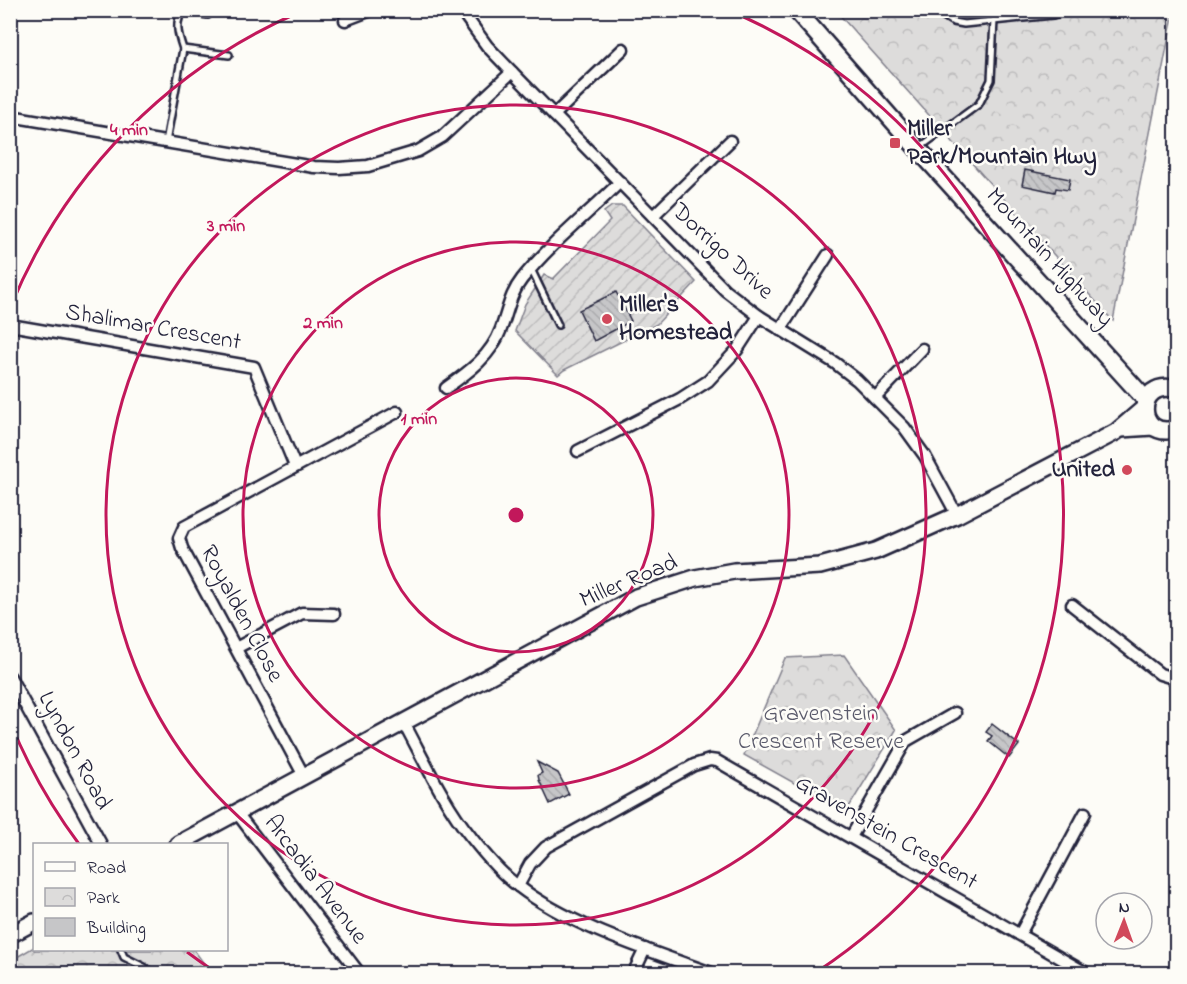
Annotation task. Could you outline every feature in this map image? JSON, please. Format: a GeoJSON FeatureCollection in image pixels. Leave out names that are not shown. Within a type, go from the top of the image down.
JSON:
{"type":"FeatureCollection","features":[{"type":"Feature","properties":{"kind":"main road","name":"Mountain Highway"},"geometry":{"type":"LineString","coordinates":[[796,10],[918,149],[1124,375],[1145,404],[1148,421],[1153,427]]}},
{"type":"Feature","properties":{"kind":"main road"},"geometry":{"type":"LineString","coordinates":[[1124,375],[1173,388]]}},
{"type":"Feature","properties":{"kind":"main road"},"geometry":{"type":"LineString","coordinates":[[1145,404],[1157,389],[1173,388]]}},
{"type":"Feature","properties":{"kind":"main road","name":"Miller Road"},"geometry":{"type":"LineString","coordinates":[[180,843],[636,597],[695,578],[734,571],[820,566],[876,551],[957,515],[1121,429],[1145,404]]}},
{"type":"Feature","properties":{"kind":"main road"},"geometry":{"type":"LineString","coordinates":[[1153,427],[1169,432],[1176,429]]}},
{"type":"Feature","properties":{"kind":"main road","name":"Miller Road"},"geometry":{"type":"LineString","coordinates":[[1121,429],[1153,427]]}},
{"type":"Feature","properties":{"kind":"main road"},"geometry":{"type":"LineString","coordinates":[[10,934],[33,922]]}},
{"type":"Feature","properties":{"kind":"street"},"geometry":{"type":"LineString","coordinates":[[345,20],[371,10]]}},
{"type":"Feature","properties":{"kind":"street","name":"Dorrigo Drive"},"geometry":{"type":"LineString","coordinates":[[461,10],[488,46],[512,72],[725,290],[780,330],[835,363],[857,380],[904,427],[925,456],[957,515]]}},
{"type":"Feature","properties":{"kind":"street"},"geometry":{"type":"LineString","coordinates":[[555,115],[622,49]]}},
{"type":"Feature","properties":{"kind":"street"},"geometry":{"type":"LineString","coordinates":[[10,116],[314,167],[368,166],[418,151],[442,137],[512,72]]}},
{"type":"Feature","properties":{"kind":"street"},"geometry":{"type":"LineString","coordinates":[[653,216],[730,141]]}},
{"type":"Feature","properties":{"kind":"street"},"geometry":{"type":"LineString","coordinates":[[446,388],[472,370],[492,347],[501,329],[513,291],[531,269],[620,182]]}},
{"type":"Feature","properties":{"kind":"street"},"geometry":{"type":"LineString","coordinates":[[780,330],[828,255]]}},
{"type":"Feature","properties":{"kind":"street"},"geometry":{"type":"LineString","coordinates":[[578,451],[680,399],[708,381],[737,350],[759,316]]}},
{"type":"Feature","properties":{"kind":"street","name":"Shalimar Crescent"},"geometry":{"type":"LineString","coordinates":[[10,325],[254,367],[295,466]]}},
{"type":"Feature","properties":{"kind":"street"},"geometry":{"type":"LineString","coordinates":[[875,398],[922,350]]}},
{"type":"Feature","properties":{"kind":"street","name":"Royalden Close"},"geometry":{"type":"LineString","coordinates":[[304,776],[182,548],[179,538],[184,527],[397,412]]}},
{"type":"Feature","properties":{"kind":"street"},"geometry":{"type":"LineString","coordinates":[[1072,605],[1160,674],[1173,678],[1176,676]]}},
{"type":"Feature","properties":{"kind":"street"},"geometry":{"type":"LineString","coordinates":[[236,648],[302,614],[334,614]]}},
{"type":"Feature","properties":{"kind":"street","name":"Lyndon Road"},"geometry":{"type":"LineString","coordinates":[[10,677],[100,843]]}},
{"type":"Feature","properties":{"kind":"street"},"geometry":{"type":"LineString","coordinates":[[851,837],[906,741],[955,713]]}},
{"type":"Feature","properties":{"kind":"street"},"geometry":{"type":"LineString","coordinates":[[404,723],[456,817],[485,854],[518,886],[559,913],[645,949],[714,974]]}},
{"type":"Feature","properties":{"kind":"street","name":"Gravenstein Crescent"},"geometry":{"type":"LineString","coordinates":[[518,886],[530,864],[546,847],[694,765],[710,760],[724,764],[1088,974]]}},
{"type":"Feature","properties":{"kind":"street","name":"Arcadia Avenue"},"geometry":{"type":"LineString","coordinates":[[237,813],[360,974]]}},
{"type":"Feature","properties":{"kind":"street"},"geometry":{"type":"LineString","coordinates":[[1020,934],[1085,813]]}},
{"type":"Feature","properties":{"kind":"street"},"geometry":{"type":"LineString","coordinates":[[633,974],[645,949]]}},
{"type":"Feature","properties":{"kind":"lane"},"geometry":{"type":"LineString","coordinates":[[933,10],[953,22],[964,24],[1053,15],[1068,10]]}},
{"type":"Feature","properties":{"kind":"lane"},"geometry":{"type":"LineString","coordinates":[[166,142],[183,49],[178,24],[181,14],[189,11],[208,15]]}},
{"type":"Feature","properties":{"kind":"lane"},"geometry":{"type":"LineString","coordinates":[[918,149],[979,104],[991,80],[994,20]]}},
{"type":"Feature","properties":{"kind":"lane"},"geometry":{"type":"LineString","coordinates":[[183,49],[229,55]]}},
{"type":"Feature","properties":{"kind":"lane"},"geometry":{"type":"LineString","coordinates":[[531,269],[558,325]]}},
{"type":"Feature","properties":{"kind":"lane"},"geometry":{"type":"LineString","coordinates":[[121,951],[123,957],[153,974]]}},
{"type":"Feature","properties":{"kind":"green space"},"geometry":{"type":"Polygon","coordinates":[[[836,11],[1174,11],[1113,321],[836,11]]]}},
{"type":"Feature","properties":{"kind":"green space"},"geometry":{"type":"Polygon","coordinates":[[[612,206],[623,206],[696,282],[657,324],[558,375],[515,331],[525,304],[544,275],[553,279],[610,221],[604,212],[612,206]]]}},
{"type":"Feature","properties":{"kind":"green space","name":"Gravenstein Crescent Reserve"},"geometry":{"type":"Polygon","coordinates":[[[844,655],[896,730],[846,812],[744,755],[785,658],[844,655]]]}},
{"type":"Feature","properties":{"kind":"green space"},"geometry":{"type":"Polygon","coordinates":[[[33,948],[33,951],[195,951],[208,969],[214,973],[11,973],[10,961],[33,948]]]}},
{"type":"Feature","properties":{"kind":"building"},"geometry":{"type":"Polygon","coordinates":[[[1025,170],[1070,179],[1068,190],[1056,188],[1055,192],[1022,185],[1025,170]]]}},
{"type":"Feature","properties":{"kind":"building","name":"Miller's Homestead"},"geometry":{"type":"Polygon","coordinates":[[[616,292],[631,321],[594,341],[579,310],[616,292]]]}},
{"type":"Feature","properties":{"kind":"building"},"geometry":{"type":"Polygon","coordinates":[[[992,724],[1019,745],[1009,758],[988,741],[992,736],[986,732],[992,724]]]}},
{"type":"Feature","properties":{"kind":"building"},"geometry":{"type":"Polygon","coordinates":[[[537,762],[558,773],[569,794],[550,804],[539,780],[538,775],[542,773],[537,762]]]}},
{"type":"Feature","properties":{"kind":"place","name":"Miller Park/Mountain Hwy"},"geometry":{"type":"Point","coordinates":[895,143]}},
{"type":"Feature","properties":{"kind":"place","name":"Miller's Homestead"},"geometry":{"type":"Point","coordinates":[607,319]}},
{"type":"Feature","properties":{"kind":"place","name":"United"},"geometry":{"type":"Point","coordinates":[1127,470]}}]}
